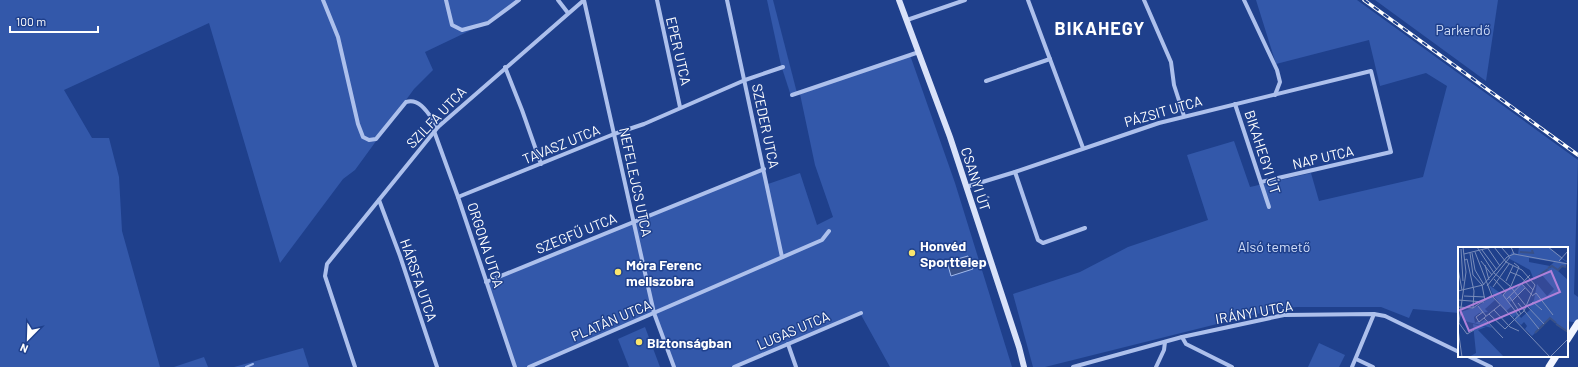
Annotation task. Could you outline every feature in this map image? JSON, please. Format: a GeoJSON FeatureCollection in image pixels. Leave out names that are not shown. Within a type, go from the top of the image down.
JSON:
{"type":"FeatureCollection","features":[{"type":"Feature","properties":{"kind":"main road"},"geometry":{"type":"LineString","coordinates":[[1568,339],[1578,324]]}},
{"type":"Feature","properties":{"kind":"main road"},"geometry":{"type":"LineString","coordinates":[[1549,367],[1555,357]]}},
{"type":"Feature","properties":{"kind":"street"},"geometry":{"type":"LineString","coordinates":[[323,0],[338,38],[358,124],[363,137],[369,140],[376,139],[406,102],[410,101],[419,103],[438,127]]}},
{"type":"Feature","properties":{"kind":"street"},"geometry":{"type":"LineString","coordinates":[[446,0],[452,25],[462,30],[488,23],[519,0]]}},
{"type":"Feature","properties":{"kind":"street"},"geometry":{"type":"LineString","coordinates":[[558,0],[568,13]]}},
{"type":"Feature","properties":{"kind":"street","name":"SZILFA UTCA"},"geometry":{"type":"LineString","coordinates":[[355,367],[325,276],[327,264],[438,127],[504,67],[584,0]]}},
{"type":"Feature","properties":{"kind":"street","name":"NEFELEJCS UTCA"},"geometry":{"type":"LineString","coordinates":[[584,0],[654,314],[674,367]]}},
{"type":"Feature","properties":{"kind":"street","name":"EPER UTCA"},"geometry":{"type":"LineString","coordinates":[[657,0],[680,107]]}},
{"type":"Feature","properties":{"kind":"street","name":"SZEDER UTCA"},"geometry":{"type":"LineString","coordinates":[[727,0],[782,258]]}},
{"type":"Feature","properties":{"kind":"street","name":"CSANYI ÚT"},"geometry":{"type":"LineString","coordinates":[[899,0],[950,137],[1019,347],[1024,367]]}},
{"type":"Feature","properties":{"kind":"street"},"geometry":{"type":"LineString","coordinates":[[907,20],[965,0]]}},
{"type":"Feature","properties":{"kind":"street"},"geometry":{"type":"LineString","coordinates":[[1028,0],[1083,148]]}},
{"type":"Feature","properties":{"kind":"street"},"geometry":{"type":"LineString","coordinates":[[1144,0],[1170,62],[1174,85],[1184,116]]}},
{"type":"Feature","properties":{"kind":"street"},"geometry":{"type":"LineString","coordinates":[[1244,0],[1277,70],[1280,82],[1275,95]]}},
{"type":"Feature","properties":{"kind":"street"},"geometry":{"type":"LineString","coordinates":[[792,95],[919,52]]}},
{"type":"Feature","properties":{"kind":"street"},"geometry":{"type":"LineString","coordinates":[[986,81],[1050,59]]}},
{"type":"Feature","properties":{"kind":"street"},"geometry":{"type":"LineString","coordinates":[[504,67],[522,110],[541,164]]}},
{"type":"Feature","properties":{"kind":"street","name":"TAVASZ UTCA"},"geometry":{"type":"LineString","coordinates":[[458,197],[614,134],[644,124],[680,107],[745,80],[783,67]]}},
{"type":"Feature","properties":{"kind":"street","name":"PÁZSIT UTCA"},"geometry":{"type":"LineString","coordinates":[[966,187],[1184,116],[1371,71],[1391,152]]}},
{"type":"Feature","properties":{"kind":"street","name":"BIKAHEGYI ÚT"},"geometry":{"type":"LineString","coordinates":[[1236,104],[1269,208]]}},
{"type":"Feature","properties":{"kind":"street","name":"ORGONA UTCA"},"geometry":{"type":"LineString","coordinates":[[434,132],[458,197],[515,367]]}},
{"type":"Feature","properties":{"kind":"street","name":"NAP UTCA"},"geometry":{"type":"LineString","coordinates":[[1261,182],[1391,152]]}},
{"type":"Feature","properties":{"kind":"street","name":"SZEGFŰ UTCA"},"geometry":{"type":"LineString","coordinates":[[486,282],[764,169]]}},
{"type":"Feature","properties":{"kind":"street"},"geometry":{"type":"LineString","coordinates":[[1015,172],[1038,240],[1043,243],[1085,228]]}},
{"type":"Feature","properties":{"kind":"street","name":"HÁRSFA UTCA"},"geometry":{"type":"LineString","coordinates":[[378,200],[400,256],[437,367]]}},
{"type":"Feature","properties":{"kind":"street","name":"PLATÁN UTCA"},"geometry":{"type":"LineString","coordinates":[[529,367],[822,240],[829,231]]}},
{"type":"Feature","properties":{"kind":"street","name":"LUGAS UTCA"},"geometry":{"type":"LineString","coordinates":[[734,367],[860,313]]}},
{"type":"Feature","properties":{"kind":"street"},"geometry":{"type":"LineString","coordinates":[[1352,367],[1374,314]]}},
{"type":"Feature","properties":{"kind":"street","name":"IRÁNYI UTCA"},"geometry":{"type":"LineString","coordinates":[[1073,367],[1182,337],[1284,315],[1374,314],[1385,316],[1458,352]]}},
{"type":"Feature","properties":{"kind":"street"},"geometry":{"type":"LineString","coordinates":[[1182,337],[1186,344],[1232,367]]}},
{"type":"Feature","properties":{"kind":"street"},"geometry":{"type":"LineString","coordinates":[[1156,367],[1164,350],[1165,342]]}},
{"type":"Feature","properties":{"kind":"street"},"geometry":{"type":"LineString","coordinates":[[788,344],[796,367]]}},
{"type":"Feature","properties":{"kind":"street"},"geometry":{"type":"LineString","coordinates":[[1470,357],[1491,367]]}},
{"type":"Feature","properties":{"kind":"street"},"geometry":{"type":"LineString","coordinates":[[1356,359],[1373,367]]}},
{"type":"Feature","properties":{"kind":"green space"},"geometry":{"type":"Polygon","coordinates":[[[0,0],[517,0],[490,21],[425,52],[433,70],[414,89],[355,170],[343,179],[280,263],[209,23],[64,90],[92,138],[109,138],[119,177],[122,231],[160,367],[0,367],[0,0]]]}},
{"type":"Feature","properties":{"kind":"green space"},"geometry":{"type":"Polygon","coordinates":[[[767,0],[773,0],[797,93],[791,96],[781,65],[767,0]]]}},
{"type":"Feature","properties":{"kind":"green space","name":"Alsó temető"},"geometry":{"type":"Polygon","coordinates":[[[1256,0],[1357,0],[1578,160],[1574,294],[1578,297],[1578,323],[1568,321],[1568,247],[1458,247],[1458,313],[1413,309],[1409,318],[1381,307],[1297,307],[1277,309],[1045,367],[1033,367],[1013,294],[1080,272],[1128,247],[1208,220],[1187,155],[1234,141],[1250,187],[1311,173],[1319,201],[1423,177],[1447,86],[1426,73],[1380,86],[1369,40],[1276,64],[1256,0]]]}},
{"type":"Feature","properties":{"kind":"green space","name":"Parkerdő"},"geometry":{"type":"Polygon","coordinates":[[[1375,0],[1498,0],[1486,81],[1375,0]]]}},
{"type":"Feature","properties":{"kind":"green space"},"geometry":{"type":"Polygon","coordinates":[[[910,55],[955,183],[1012,367],[890,367],[860,313],[734,367],[674,367],[654,313],[529,367],[515,367],[486,282],[764,169],[768,184],[800,173],[817,225],[833,217],[815,165],[800,94],[910,55]]]}},
{"type":"Feature","properties":{"kind":"green space"},"geometry":{"type":"Polygon","coordinates":[[[645,327],[660,367],[629,367],[618,339],[645,327]]]}},
{"type":"Feature","properties":{"kind":"green space"},"geometry":{"type":"Polygon","coordinates":[[[1319,343],[1345,355],[1339,367],[1308,367],[1319,343]]]}},
{"type":"Feature","properties":{"kind":"green space"},"geometry":{"type":"Polygon","coordinates":[[[303,348],[309,367],[234,367],[303,348]]]}},
{"type":"Feature","properties":{"kind":"green space"},"geometry":{"type":"Polygon","coordinates":[[[204,357],[208,367],[174,367],[204,357]]]}},
{"type":"Feature","properties":{"kind":"shaded area"},"geometry":{"type":"Polygon","coordinates":[[[968,256],[973,269],[951,276],[947,262],[968,256]]]}},
{"type":"Feature","properties":{"kind":"waterway"},"geometry":{"type":"LineString","coordinates":[[246,367],[253,364]]}},
{"type":"Feature","properties":{"kind":"railway"},"geometry":{"type":"LineString","coordinates":[[1364,0],[1578,155]]}},
{"type":"Feature","properties":{"kind":"place","name":"Honvéd Sporttelep"},"geometry":{"type":"Point","coordinates":[912,253]}},
{"type":"Feature","properties":{"kind":"place","name":"Móra Ferenc mellszobra"},"geometry":{"type":"Point","coordinates":[618,272]}},
{"type":"Feature","properties":{"kind":"place","name":"Biztonságban"},"geometry":{"type":"Point","coordinates":[639,342]}},
{"type":"Feature","properties":{"kind":"district","name":"BIKAHEGY"},"geometry":{"type":"Point","coordinates":[1100,28]}}]}
